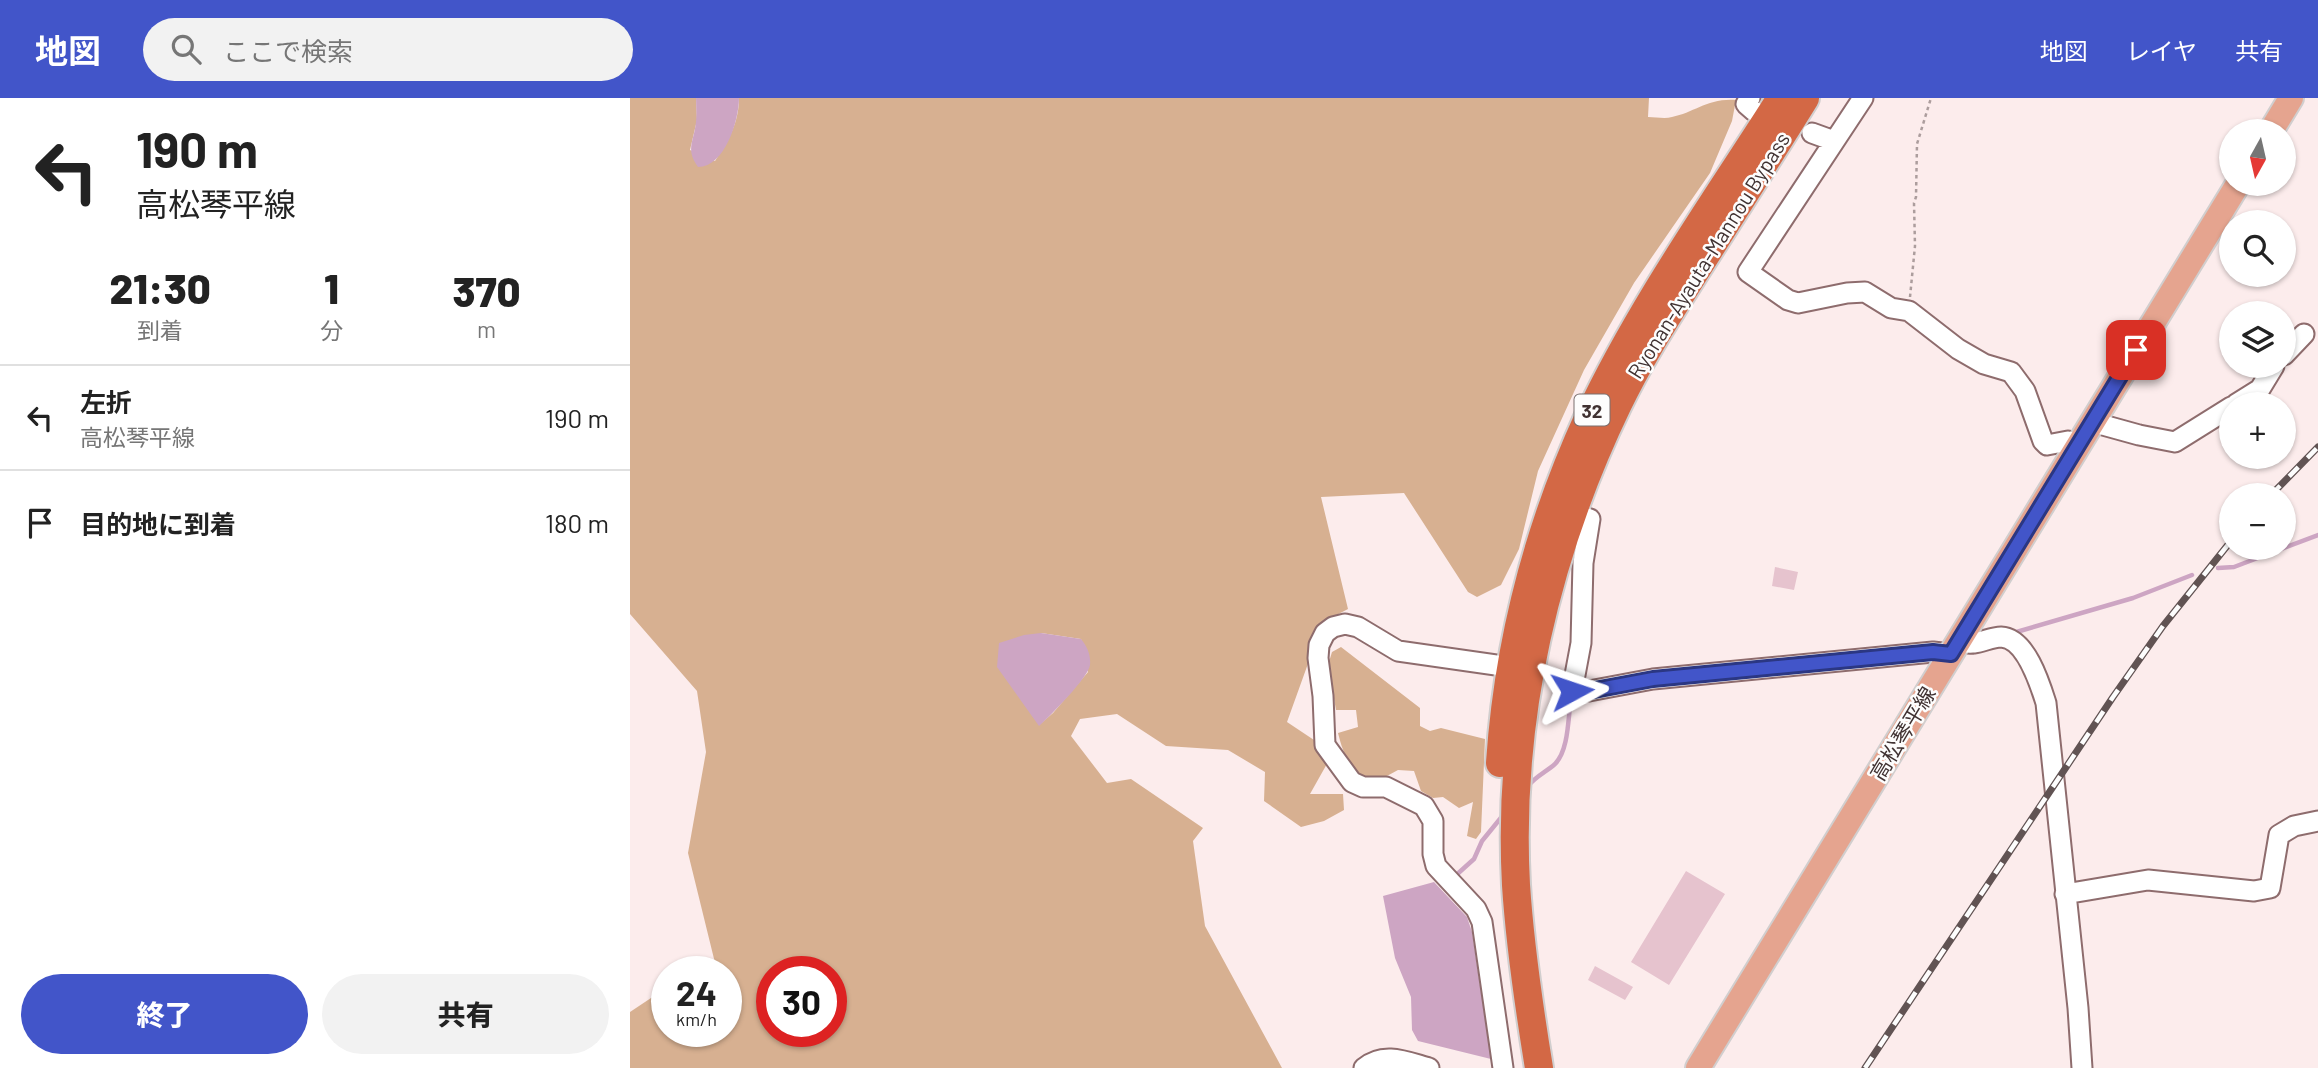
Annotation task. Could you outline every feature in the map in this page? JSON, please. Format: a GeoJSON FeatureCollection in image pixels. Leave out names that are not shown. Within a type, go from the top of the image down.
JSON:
{"type":"FeatureCollection","features":[{"type":"Feature","properties":{"kind":"highway","name":"Ryonan-Ayauta-Mannou Bypass"},"geometry":{"type":"LineString","coordinates":[[1539,1068],[1525,980],[1509,761],[1510,667],[1524,606],[1545,528],[1590,416],[1640,319],[1781,98]]}},
{"type":"Feature","properties":{"kind":"highway","name":"Ryonan-Ayauta-Mannou Bypass"},"geometry":{"type":"LineString","coordinates":[[1522,1068],[1509,992],[1496,837],[1509,761],[1528,684],[1541,612],[1571,513],[1618,404],[1644,353],[1805,98]]}},
{"type":"Feature","properties":{"kind":"main road"},"geometry":{"type":"LineString","coordinates":[[2278,119],[2291,98]]}},
{"type":"Feature","properties":{"kind":"main road","name":"高松琴平線"},"geometry":{"type":"LineString","coordinates":[[1698,1068],[2231,196]]}},
{"type":"Feature","properties":{"kind":"street"},"geometry":{"type":"LineString","coordinates":[[1863,98],[1748,272],[1788,300],[1798,303],[1865,292],[1891,308],[1909,311],[1958,349],[1984,365],[2011,372],[2020,382],[2043,441],[2047,445],[2068,441],[2086,432],[2139,435],[2175,442],[2219,415]]}},
{"type":"Feature","properties":{"kind":"street"},"geometry":{"type":"LineString","coordinates":[[1812,132],[1834,141]]}},
{"type":"Feature","properties":{"kind":"street"},"geometry":{"type":"LineString","coordinates":[[2296,342],[2304,334]]}},
{"type":"Feature","properties":{"kind":"street"},"geometry":{"type":"LineString","coordinates":[[2255,392],[2267,378]]}},
{"type":"Feature","properties":{"kind":"street"},"geometry":{"type":"LineString","coordinates":[[1571,513],[1590,519],[1584,556],[1581,643],[1572,691],[1589,691],[1653,679],[1933,652],[2002,637],[2026,654],[2046,704],[2082,1068]]}},
{"type":"Feature","properties":{"kind":"street"},"geometry":{"type":"LineString","coordinates":[[1503,1068],[1482,922],[1476,909],[1436,866],[1433,855],[1433,821],[1424,806],[1386,787],[1363,787],[1352,782],[1325,745],[1319,645],[1325,633],[1333,627],[1345,624],[1358,626],[1398,651],[1510,667]]}},
{"type":"Feature","properties":{"kind":"street"},"geometry":{"type":"LineString","coordinates":[[2065,894],[2148,880],[2254,891],[2270,888],[2279,835],[2294,826],[2318,821]]}},
{"type":"Feature","properties":{"kind":"street"},"geometry":{"type":"LineString","coordinates":[[1364,1068],[1378,1059],[1394,1058],[1429,1068]]}},
{"type":"Feature","properties":{"kind":"path"},"geometry":{"type":"LineString","coordinates":[[1909,311],[1915,246],[1917,144],[1931,98]]}},
{"type":"Feature","properties":{"kind":"shaded area"},"geometry":{"type":"Polygon","coordinates":[[[630,98],[696,98],[697,120],[690,150],[715,161],[735,124],[739,98],[1649,98],[1648,117],[1663,118],[1680,115],[1717,101],[1736,100],[1732,121],[1710,173],[1634,283],[1584,370],[1538,471],[1519,549],[1501,585],[1477,597],[1468,592],[1404,493],[1321,497],[1348,609],[1323,622],[1287,722],[1320,744],[1328,762],[1310,794],[1343,794],[1344,810],[1324,821],[1301,827],[1264,801],[1265,772],[1228,750],[1166,746],[1117,714],[1080,719],[1071,736],[1107,783],[1131,779],[1203,828],[1193,841],[1205,926],[1282,1068],[630,1068],[630,1012],[651,998],[651,1047],[742,1047],[742,956],[713,956],[688,853],[706,752],[697,691],[630,614],[630,98]],[[1041,633],[1039,725],[1053,713],[1088,672],[1081,639],[1041,633]]]}},
{"type":"Feature","properties":{"kind":"shaded area"},"geometry":{"type":"Polygon","coordinates":[[[696,98],[739,98],[729,141],[716,159],[708,165],[698,167],[691,150],[696,98]]]}},
{"type":"Feature","properties":{"kind":"shaded area"},"geometry":{"type":"Polygon","coordinates":[[[1041,633],[1081,639],[1088,651],[1090,665],[1076,687],[1039,726],[997,667],[999,643],[1041,633]]]}},
{"type":"Feature","properties":{"kind":"shaded area"},"geometry":{"type":"Polygon","coordinates":[[[1341,647],[1420,708],[1420,726],[1430,731],[1441,728],[1485,739],[1481,832],[1476,839],[1467,836],[1473,802],[1459,808],[1443,797],[1433,798],[1421,791],[1414,771],[1398,770],[1374,783],[1354,769],[1338,733],[1358,727],[1356,710],[1336,710],[1328,665],[1332,652],[1341,647]]]}},
{"type":"Feature","properties":{"kind":"shaded area"},"geometry":{"type":"Polygon","coordinates":[[[1434,882],[1467,917],[1472,932],[1491,1059],[1418,1041],[1412,1030],[1411,997],[1395,958],[1383,896],[1434,882]]]}},
{"type":"Feature","properties":{"kind":"building"},"geometry":{"type":"Polygon","coordinates":[[[1775,567],[1798,572],[1794,590],[1772,586],[1775,567]]]}},
{"type":"Feature","properties":{"kind":"building"},"geometry":{"type":"Polygon","coordinates":[[[1686,871],[1725,894],[1669,985],[1631,962],[1686,871]]]}},
{"type":"Feature","properties":{"kind":"building"},"geometry":{"type":"Polygon","coordinates":[[[1595,966],[1633,987],[1625,1000],[1588,980],[1595,966]]]}},
{"type":"Feature","properties":{"kind":"waterway"},"geometry":{"type":"LineString","coordinates":[[2218,568],[2234,567],[2318,535]]}},
{"type":"Feature","properties":{"kind":"waterway"},"geometry":{"type":"LineString","coordinates":[[2013,633],[2133,598],[2192,575]]}},
{"type":"Feature","properties":{"kind":"waterway"},"geometry":{"type":"LineString","coordinates":[[1528,786],[1560,758],[1571,698],[1574,698]]}},
{"type":"Feature","properties":{"kind":"waterway"},"geometry":{"type":"LineString","coordinates":[[1454,877],[1474,859],[1482,841],[1504,814]]}},
{"type":"Feature","properties":{"kind":"railway"},"geometry":{"type":"LineString","coordinates":[[2283,483],[2318,447]]}},
{"type":"Feature","properties":{"kind":"railway"},"geometry":{"type":"LineString","coordinates":[[1865,1068],[2113,697],[2163,626],[2219,556]]}},
{"type":"Feature","properties":{"kind":"route"},"geometry":{"type":"LineString","coordinates":[[1572,691],[1589,691],[1653,679],[1933,652],[1951,654],[2136,350]]}}]}
